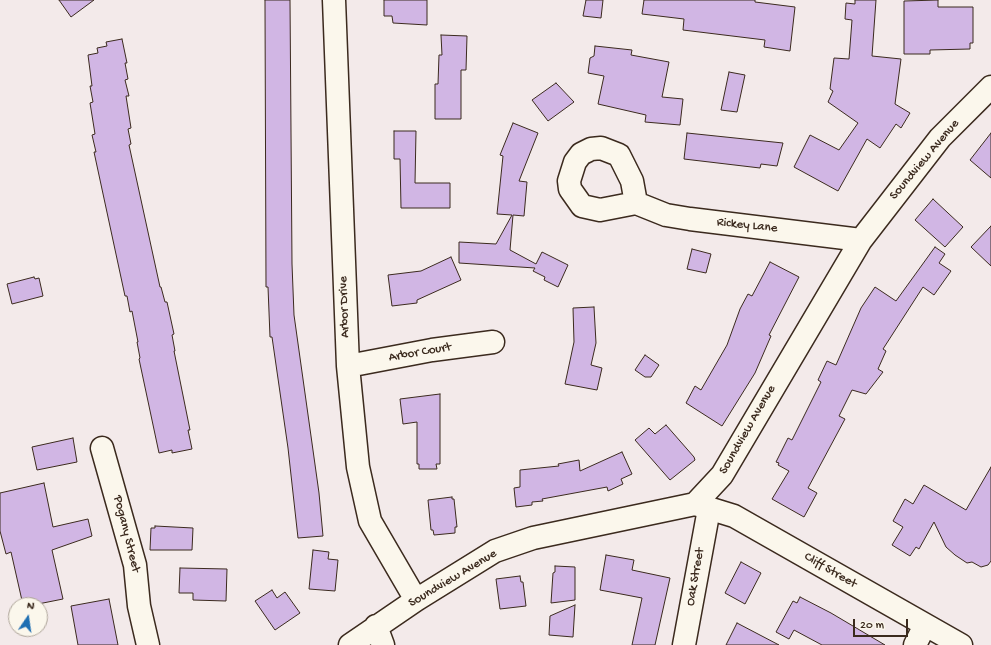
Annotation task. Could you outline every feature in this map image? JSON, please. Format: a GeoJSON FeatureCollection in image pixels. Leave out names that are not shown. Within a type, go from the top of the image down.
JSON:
{"type":"FeatureCollection","features":[{"type":"Feature","properties":{"kind":"street","name":"Arbor Drive"},"geometry":{"type":"LineString","coordinates":[[334,0],[348,366],[358,467],[370,520],[416,600]]}},
{"type":"Feature","properties":{"kind":"street","name":"Soundview Avenue"},"geometry":{"type":"LineString","coordinates":[[350,645],[380,636],[416,600],[495,551],[533,538],[702,506],[722,476],[860,240],[940,138],[991,87]]}},
{"type":"Feature","properties":{"kind":"street","name":"Rickey Lane"},"geometry":{"type":"LineString","coordinates":[[636,204],[666,215],[690,220],[860,240]]}},
{"type":"Feature","properties":{"kind":"street","name":"Arbor Court"},"geometry":{"type":"LineString","coordinates":[[348,366],[432,350],[493,342]]}},
{"type":"Feature","properties":{"kind":"street","name":"Pogany Street"},"geometry":{"type":"LineString","coordinates":[[102,448],[135,565],[139,606],[148,645]]}},
{"type":"Feature","properties":{"kind":"street","name":"Cliff Street"},"geometry":{"type":"LineString","coordinates":[[702,506],[734,516],[961,645]]}},
{"type":"Feature","properties":{"kind":"street","name":"Oak Street"},"geometry":{"type":"LineString","coordinates":[[684,645],[702,506]]}},
{"type":"Feature","properties":{"kind":"street"},"geometry":{"type":"LineString","coordinates":[[915,645],[925,625]]}},
{"type":"Feature","properties":{"kind":"building"},"geometry":{"type":"Polygon","coordinates":[[[59,0],[94,0],[71,17],[59,0]]]}},
{"type":"Feature","properties":{"kind":"building"},"geometry":{"type":"Polygon","coordinates":[[[265,0],[290,0],[292,264],[294,315],[319,493],[323,536],[298,538],[288,448],[272,337],[270,337],[268,287],[266,287],[265,0]]]}},
{"type":"Feature","properties":{"kind":"building"},"geometry":{"type":"Polygon","coordinates":[[[384,0],[427,0],[427,25],[393,23],[392,16],[384,16],[384,0]]]}},
{"type":"Feature","properties":{"kind":"building"},"geometry":{"type":"Polygon","coordinates":[[[586,0],[603,0],[601,18],[583,16],[586,0]]]}},
{"type":"Feature","properties":{"kind":"building"},"geometry":{"type":"Polygon","coordinates":[[[644,0],[755,0],[755,2],[795,7],[790,51],[764,47],[765,40],[683,30],[684,19],[642,14],[644,0]]]}},
{"type":"Feature","properties":{"kind":"building"},"geometry":{"type":"Polygon","coordinates":[[[855,0],[876,0],[872,56],[901,59],[895,104],[910,113],[901,128],[896,124],[880,148],[867,139],[838,191],[794,167],[810,135],[839,150],[858,123],[828,102],[833,91],[830,89],[834,58],[849,59],[852,20],[845,19],[846,3],[855,4],[855,0]]]}},
{"type":"Feature","properties":{"kind":"building"},"geometry":{"type":"Polygon","coordinates":[[[938,0],[938,7],[973,7],[973,43],[970,43],[970,49],[930,50],[930,54],[904,54],[904,1],[938,0]]]}},
{"type":"Feature","properties":{"kind":"building"},"geometry":{"type":"Polygon","coordinates":[[[441,35],[467,36],[466,70],[461,70],[461,119],[435,119],[435,84],[438,84],[439,55],[442,55],[441,35]]]}},
{"type":"Feature","properties":{"kind":"building"},"geometry":{"type":"Polygon","coordinates":[[[122,39],[127,63],[125,63],[128,79],[125,80],[129,96],[126,96],[131,128],[128,129],[131,144],[129,145],[160,287],[165,302],[167,302],[174,334],[172,335],[174,351],[190,430],[188,430],[192,449],[172,453],[172,450],[159,453],[139,359],[138,342],[132,311],[130,312],[127,296],[125,296],[94,152],[96,152],[92,135],[95,134],[90,103],[93,102],[90,86],[92,86],[88,55],[98,53],[97,48],[107,46],[106,42],[122,39]]]}},
{"type":"Feature","properties":{"kind":"building"},"geometry":{"type":"Polygon","coordinates":[[[595,46],[632,50],[631,55],[669,62],[662,97],[683,99],[680,125],[645,122],[646,115],[598,104],[604,76],[588,73],[590,58],[594,56],[595,46]]]}},
{"type":"Feature","properties":{"kind":"building"},"geometry":{"type":"Polygon","coordinates":[[[729,72],[745,75],[737,112],[721,110],[729,72]]]}},
{"type":"Feature","properties":{"kind":"building"},"geometry":{"type":"Polygon","coordinates":[[[556,83],[574,102],[548,121],[532,100],[556,83]]]}},
{"type":"Feature","properties":{"kind":"building"},"geometry":{"type":"Polygon","coordinates":[[[513,123],[538,133],[519,181],[527,182],[524,216],[513,215],[510,250],[536,264],[542,252],[568,265],[558,287],[544,280],[545,277],[533,271],[535,268],[459,263],[459,242],[496,244],[512,215],[497,214],[503,156],[500,155],[513,123]]]}},
{"type":"Feature","properties":{"kind":"building"},"geometry":{"type":"Polygon","coordinates":[[[394,131],[416,131],[415,183],[450,183],[450,208],[401,208],[400,159],[394,159],[394,131]]]}},
{"type":"Feature","properties":{"kind":"building"},"geometry":{"type":"Polygon","coordinates":[[[687,133],[783,143],[777,166],[761,164],[760,168],[684,159],[687,133]]]}},
{"type":"Feature","properties":{"kind":"building"},"geometry":{"type":"Polygon","coordinates":[[[991,133],[991,178],[970,160],[991,133]]]}},
{"type":"Feature","properties":{"kind":"building"},"geometry":{"type":"Polygon","coordinates":[[[933,199],[963,227],[945,247],[915,220],[933,199]]]}},
{"type":"Feature","properties":{"kind":"building"},"geometry":{"type":"Polygon","coordinates":[[[991,226],[991,266],[971,247],[991,226]]]}},
{"type":"Feature","properties":{"kind":"building"},"geometry":{"type":"Polygon","coordinates":[[[935,247],[945,254],[939,263],[951,271],[934,295],[923,287],[883,349],[886,351],[878,369],[883,372],[866,394],[852,390],[839,416],[845,419],[808,488],[817,493],[804,517],[772,499],[789,471],[778,465],[779,463],[776,462],[788,438],[792,440],[821,382],[818,380],[827,361],[836,365],[861,308],[875,287],[896,301],[935,247]]]}},
{"type":"Feature","properties":{"kind":"building"},"geometry":{"type":"Polygon","coordinates":[[[692,249],[711,254],[706,273],[687,269],[692,249]]]}},
{"type":"Feature","properties":{"kind":"building"},"geometry":{"type":"Polygon","coordinates":[[[451,257],[461,280],[417,300],[417,303],[392,306],[388,275],[421,271],[451,257]]]}},
{"type":"Feature","properties":{"kind":"building"},"geometry":{"type":"Polygon","coordinates":[[[770,262],[799,277],[769,335],[771,336],[755,373],[722,426],[686,403],[695,386],[701,390],[727,345],[740,309],[748,294],[752,296],[770,262]]]}},
{"type":"Feature","properties":{"kind":"building"},"geometry":{"type":"Polygon","coordinates":[[[34,277],[35,279],[39,278],[43,296],[12,304],[7,284],[34,277]]]}},
{"type":"Feature","properties":{"kind":"building"},"geometry":{"type":"Polygon","coordinates":[[[594,307],[596,343],[591,365],[602,368],[597,390],[565,384],[574,342],[573,308],[594,307]]]}},
{"type":"Feature","properties":{"kind":"building"},"geometry":{"type":"Polygon","coordinates":[[[645,355],[659,365],[651,377],[645,377],[635,370],[645,355]]]}},
{"type":"Feature","properties":{"kind":"building"},"geometry":{"type":"Polygon","coordinates":[[[440,394],[440,464],[436,464],[437,469],[419,469],[419,464],[417,464],[417,422],[403,424],[400,399],[440,394]]]}},
{"type":"Feature","properties":{"kind":"building"},"geometry":{"type":"Polygon","coordinates":[[[666,425],[695,460],[670,480],[635,440],[649,428],[655,434],[666,425]]]}},
{"type":"Feature","properties":{"kind":"building"},"geometry":{"type":"Polygon","coordinates":[[[73,438],[77,462],[37,470],[32,447],[73,438]]]}},
{"type":"Feature","properties":{"kind":"building"},"geometry":{"type":"Polygon","coordinates":[[[622,452],[632,474],[621,479],[623,484],[608,491],[607,487],[542,499],[543,501],[532,502],[532,505],[516,507],[514,488],[520,487],[520,470],[559,466],[558,464],[579,460],[580,471],[622,452]]]}},
{"type":"Feature","properties":{"kind":"building"},"geometry":{"type":"Polygon","coordinates":[[[991,467],[991,561],[988,565],[981,567],[972,562],[967,563],[955,555],[946,547],[934,522],[919,549],[916,547],[910,556],[892,545],[903,527],[893,521],[905,499],[913,504],[924,485],[966,510],[991,467]]]}},
{"type":"Feature","properties":{"kind":"building"},"geometry":{"type":"Polygon","coordinates":[[[44,483],[53,527],[88,519],[92,536],[52,550],[63,599],[48,602],[48,597],[21,597],[11,552],[6,554],[0,531],[0,493],[44,483]]]}},
{"type":"Feature","properties":{"kind":"building"},"geometry":{"type":"Polygon","coordinates":[[[452,497],[452,499],[454,499],[457,527],[455,527],[455,533],[434,535],[433,530],[431,530],[428,500],[452,497]]]}},
{"type":"Feature","properties":{"kind":"building"},"geometry":{"type":"Polygon","coordinates":[[[155,526],[193,528],[192,550],[150,550],[151,528],[155,528],[155,526]]]}},
{"type":"Feature","properties":{"kind":"building"},"geometry":{"type":"Polygon","coordinates":[[[313,550],[329,552],[328,559],[338,560],[335,591],[309,589],[313,550]]]}},
{"type":"Feature","properties":{"kind":"building"},"geometry":{"type":"Polygon","coordinates":[[[606,555],[634,560],[632,570],[670,578],[655,645],[632,645],[642,598],[600,590],[606,555]]]}},
{"type":"Feature","properties":{"kind":"building"},"geometry":{"type":"Polygon","coordinates":[[[741,562],[761,573],[745,604],[725,593],[741,562]]]}},
{"type":"Feature","properties":{"kind":"building"},"geometry":{"type":"Polygon","coordinates":[[[555,566],[575,567],[575,600],[551,603],[553,573],[555,572],[555,566]]]}},
{"type":"Feature","properties":{"kind":"building"},"geometry":{"type":"Polygon","coordinates":[[[180,568],[227,569],[226,601],[193,600],[193,593],[179,593],[180,568]]]}},
{"type":"Feature","properties":{"kind":"building"},"geometry":{"type":"Polygon","coordinates":[[[520,576],[521,582],[523,582],[526,606],[500,609],[496,579],[520,576]]]}},
{"type":"Feature","properties":{"kind":"building"},"geometry":{"type":"Polygon","coordinates":[[[272,590],[277,598],[285,592],[300,613],[275,630],[255,601],[272,590]]]}},
{"type":"Feature","properties":{"kind":"building"},"geometry":{"type":"Polygon","coordinates":[[[800,597],[831,613],[885,645],[822,645],[794,630],[789,639],[776,632],[793,601],[797,603],[800,597]]]}},
{"type":"Feature","properties":{"kind":"building"},"geometry":{"type":"Polygon","coordinates":[[[109,599],[118,645],[78,645],[71,606],[109,599]]]}},
{"type":"Feature","properties":{"kind":"building"},"geometry":{"type":"Polygon","coordinates":[[[575,605],[573,637],[549,635],[550,616],[575,605]]]}},
{"type":"Feature","properties":{"kind":"building"},"geometry":{"type":"Polygon","coordinates":[[[737,623],[779,645],[726,645],[737,623]]]}}]}
